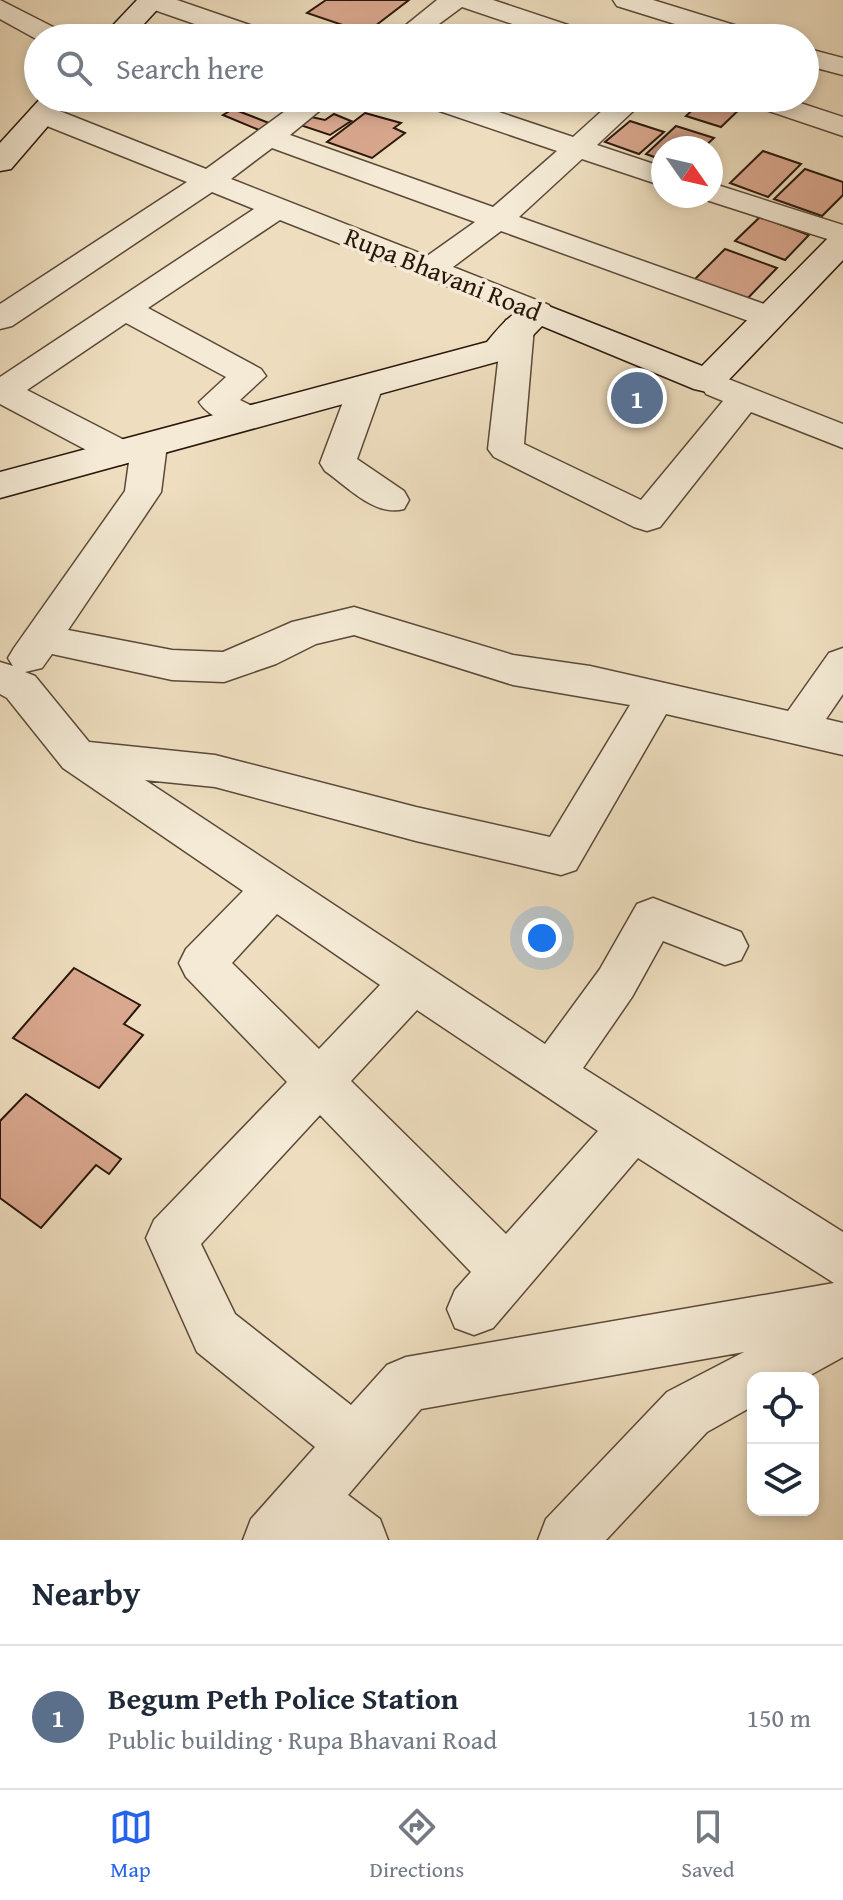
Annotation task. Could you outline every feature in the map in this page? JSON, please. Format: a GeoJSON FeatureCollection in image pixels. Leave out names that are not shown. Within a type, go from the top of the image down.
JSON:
{"type":"FeatureCollection","features":[{"type":"Feature","properties":{"kind":"street"},"geometry":{"type":"LineString","coordinates":[[129,24],[152,0],[221,24]]}},
{"type":"Feature","properties":{"kind":"street"},"geometry":{"type":"LineString","coordinates":[[422,24],[454,0]]}},
{"type":"Feature","properties":{"kind":"street"},"geometry":{"type":"LineString","coordinates":[[467,0],[538,24]]}},
{"type":"Feature","properties":{"kind":"street"},"geometry":{"type":"LineString","coordinates":[[626,0],[703,24]]}},
{"type":"Feature","properties":{"kind":"street"},"geometry":{"type":"LineString","coordinates":[[0,8],[29,24]]}},
{"type":"Feature","properties":{"kind":"street"},"geometry":{"type":"LineString","coordinates":[[819,60],[843,67]]}},
{"type":"Feature","properties":{"kind":"street"},"geometry":{"type":"LineString","coordinates":[[0,319],[209,181],[302,112]]}},
{"type":"Feature","properties":{"kind":"street"},"geometry":{"type":"LineString","coordinates":[[470,112],[651,173]]}},
{"type":"Feature","properties":{"kind":"street"},"geometry":{"type":"LineString","coordinates":[[430,269],[498,219],[618,112]]}},
{"type":"Feature","properties":{"kind":"street"},"geometry":{"type":"LineString","coordinates":[[799,112],[843,127]]}},
{"type":"Feature","properties":{"kind":"street"},"geometry":{"type":"LineString","coordinates":[[0,162],[30,118]]}},
{"type":"Feature","properties":{"kind":"street","name":"Rupa Bhavani Road"},"geometry":{"type":"LineString","coordinates":[[30,118],[209,181],[430,269],[528,320],[707,381],[843,437]]}},
{"type":"Feature","properties":{"kind":"street"},"geometry":{"type":"LineString","coordinates":[[268,137],[769,317]]}},
{"type":"Feature","properties":{"kind":"street"},"geometry":{"type":"LineString","coordinates":[[723,196],[843,235]]}},
{"type":"Feature","properties":{"kind":"street"},"geometry":{"type":"LineString","coordinates":[[1,390],[277,208]]}},
{"type":"Feature","properties":{"kind":"street"},"geometry":{"type":"LineString","coordinates":[[707,381],[843,241]]}},
{"type":"Feature","properties":{"kind":"street"},"geometry":{"type":"LineString","coordinates":[[125,309],[249,376],[216,402],[248,418]]}},
{"type":"Feature","properties":{"kind":"street"},"geometry":{"type":"LineString","coordinates":[[0,485],[499,350],[528,320]]}},
{"type":"Feature","properties":{"kind":"street"},"geometry":{"type":"LineString","coordinates":[[528,320],[506,449],[647,518],[745,397]]}},
{"type":"Feature","properties":{"kind":"street"},"geometry":{"type":"LineString","coordinates":[[366,386],[338,463],[391,500]]}},
{"type":"Feature","properties":{"kind":"street"},"geometry":{"type":"LineString","coordinates":[[1,390],[134,449]]}},
{"type":"Feature","properties":{"kind":"street"},"geometry":{"type":"LineString","coordinates":[[134,449],[143,492],[43,637],[6,679],[21,687],[78,757],[551,1074],[843,1262]]}},
{"type":"Feature","properties":{"kind":"street"},"geometry":{"type":"LineString","coordinates":[[43,637],[76,647],[172,665],[224,667],[262,654],[306,632],[354,621],[513,670],[590,681],[843,739]]}},
{"type":"Feature","properties":{"kind":"street"},"geometry":{"type":"LineString","coordinates":[[798,729],[843,663]]}},
{"type":"Feature","properties":{"kind":"street"},"geometry":{"type":"LineString","coordinates":[[78,757],[215,771],[416,824],[561,857],[656,696]]}},
{"type":"Feature","properties":{"kind":"street"},"geometry":{"type":"LineString","coordinates":[[274,888],[202,963],[319,1082],[490,1291],[633,1127]]}},
{"type":"Feature","properties":{"kind":"street"},"geometry":{"type":"LineString","coordinates":[[551,1074],[616,983],[653,917],[725,946]]}},
{"type":"Feature","properties":{"kind":"street"},"geometry":{"type":"LineString","coordinates":[[355,1443],[216,1333],[172,1238],[413,982]]}},
{"type":"Feature","properties":{"kind":"street"},"geometry":{"type":"LineString","coordinates":[[359,1540],[289,1520],[406,1384],[843,1308]]}},
{"type":"Feature","properties":{"kind":"street"},"geometry":{"type":"LineString","coordinates":[[567,1540],[687,1412],[843,1328]]}},
{"type":"Feature","properties":{"kind":"building"},"geometry":{"type":"Polygon","coordinates":[[[326,0],[409,0],[378,24],[339,24],[307,13],[326,0]]]}},
{"type":"Feature","properties":{"kind":"building"},"geometry":{"type":"Polygon","coordinates":[[[241,112],[269,123],[259,130],[223,115],[241,112]]]}},
{"type":"Feature","properties":{"kind":"building"},"geometry":{"type":"Polygon","coordinates":[[[690,112],[737,112],[721,127],[686,116],[690,112]]]}},
{"type":"Feature","properties":{"kind":"building"},"geometry":{"type":"Polygon","coordinates":[[[365,113],[401,123],[394,128],[405,133],[372,158],[327,142],[365,113]]]}},
{"type":"Feature","properties":{"kind":"building"},"geometry":{"type":"Polygon","coordinates":[[[334,114],[351,121],[330,135],[297,124],[307,116],[325,120],[334,114]]]}},
{"type":"Feature","properties":{"kind":"building"},"geometry":{"type":"Polygon","coordinates":[[[630,121],[664,132],[659,136],[651,136],[651,143],[639,154],[605,142],[630,121]]]}},
{"type":"Feature","properties":{"kind":"building"},"geometry":{"type":"Polygon","coordinates":[[[676,126],[708,136],[665,136],[676,126]]]}},
{"type":"Feature","properties":{"kind":"building"},"geometry":{"type":"Polygon","coordinates":[[[763,151],[801,164],[768,197],[730,183],[763,151]]]}},
{"type":"Feature","properties":{"kind":"building"},"geometry":{"type":"Polygon","coordinates":[[[805,169],[843,182],[843,195],[822,216],[774,199],[805,169]]]}},
{"type":"Feature","properties":{"kind":"building"},"geometry":{"type":"Polygon","coordinates":[[[760,217],[809,235],[785,260],[735,241],[760,217]]]}},
{"type":"Feature","properties":{"kind":"building"},"geometry":{"type":"Polygon","coordinates":[[[725,249],[777,268],[746,300],[694,280],[725,249]]]}},
{"type":"Feature","properties":{"kind":"building"},"geometry":{"type":"Polygon","coordinates":[[[74,968],[140,1005],[124,1024],[143,1035],[99,1088],[13,1038],[74,968]]]}},
{"type":"Feature","properties":{"kind":"building"},"geometry":{"type":"Polygon","coordinates":[[[26,1094],[121,1159],[109,1174],[96,1165],[41,1228],[0,1198],[0,1121],[26,1094]]]}},
{"type":"Feature","properties":{"kind":"place","name":"Begum Peth Police Station"},"geometry":{"type":"Point","coordinates":[637,398]}}]}
